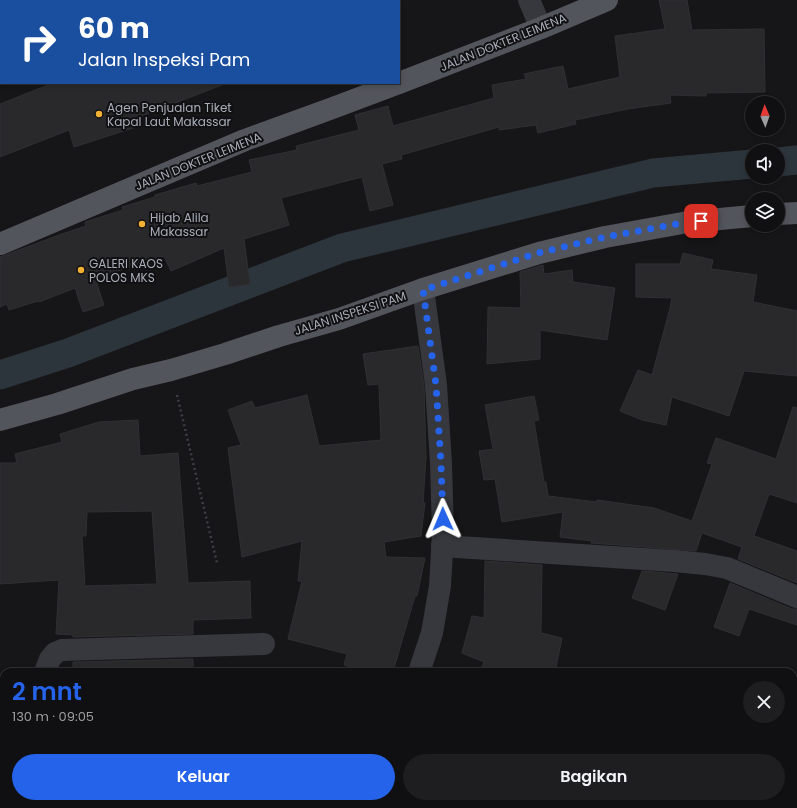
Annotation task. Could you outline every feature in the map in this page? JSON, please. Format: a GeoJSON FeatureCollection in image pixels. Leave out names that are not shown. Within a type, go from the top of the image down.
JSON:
{"type":"FeatureCollection","features":[{"type":"Feature","properties":{"kind":"main road","name":"JALAN DOKTER LEIMENA"},"geometry":{"type":"LineString","coordinates":[[400,83],[541,28],[607,0]]}},
{"type":"Feature","properties":{"kind":"main road","name":"JALAN DOKTER LEIMENA"},"geometry":{"type":"LineString","coordinates":[[0,244],[245,140],[396,84]]}},
{"type":"Feature","properties":{"kind":"main road"},"geometry":{"type":"LineString","coordinates":[[785,214],[797,213]]}},
{"type":"Feature","properties":{"kind":"main road","name":"JALAN INSPEKSI PAM"},"geometry":{"type":"LineString","coordinates":[[0,420],[57,404],[132,379],[171,370],[339,319],[538,253],[605,237],[688,222],[745,217]]}},
{"type":"Feature","properties":{"kind":"street"},"geometry":{"type":"LineString","coordinates":[[529,0],[541,28]]}},
{"type":"Feature","properties":{"kind":"street"},"geometry":{"type":"LineString","coordinates":[[420,668],[432,633],[440,586],[442,546],[441,463],[437,393],[423,290]]}},
{"type":"Feature","properties":{"kind":"street"},"geometry":{"type":"LineString","coordinates":[[442,546],[705,564],[727,568],[797,596]]}},
{"type":"Feature","properties":{"kind":"street"},"geometry":{"type":"LineString","coordinates":[[47,668],[50,659],[55,653],[62,650],[264,644]]}},
{"type":"Feature","properties":{"kind":"path"},"geometry":{"type":"LineString","coordinates":[[171,370],[217,563]]}},
{"type":"Feature","properties":{"kind":"building"},"geometry":{"type":"Polygon","coordinates":[[[659,0],[687,0],[692,30],[764,29],[765,92],[706,93],[706,96],[670,95],[671,103],[628,109],[575,120],[576,124],[538,133],[536,125],[499,130],[499,127],[401,155],[402,159],[382,164],[393,205],[370,211],[362,177],[281,198],[289,225],[244,239],[250,284],[229,287],[224,248],[171,271],[164,256],[95,278],[104,305],[83,312],[75,288],[39,302],[38,301],[9,310],[7,304],[0,307],[0,257],[86,226],[85,222],[123,210],[122,207],[155,197],[155,195],[196,183],[197,186],[252,172],[249,160],[297,150],[296,146],[359,130],[355,115],[388,106],[393,126],[494,98],[492,85],[526,79],[524,74],[563,66],[568,89],[620,77],[615,36],[665,29],[659,0]]]}},
{"type":"Feature","properties":{"kind":"building"},"geometry":{"type":"Polygon","coordinates":[[[50,84],[222,84],[136,118],[139,126],[74,147],[69,130],[0,157],[0,104],[50,84]]]}},
{"type":"Feature","properties":{"kind":"building"},"geometry":{"type":"Polygon","coordinates":[[[683,253],[713,260],[711,269],[757,275],[753,302],[797,311],[797,376],[744,371],[729,416],[672,397],[666,425],[642,420],[620,411],[638,370],[652,375],[672,298],[636,297],[636,264],[680,264],[683,253]]]}},
{"type":"Feature","properties":{"kind":"building"},"geometry":{"type":"Polygon","coordinates":[[[543,265],[544,274],[572,270],[573,282],[615,288],[607,340],[540,330],[540,359],[487,364],[488,307],[521,308],[520,272],[543,265]]]}},
{"type":"Feature","properties":{"kind":"building"},"geometry":{"type":"Polygon","coordinates":[[[418,346],[424,386],[426,457],[423,503],[425,503],[421,536],[384,542],[386,557],[425,558],[417,596],[415,596],[394,668],[353,668],[344,665],[347,654],[288,639],[302,581],[298,581],[302,541],[242,557],[228,448],[241,445],[228,410],[252,401],[255,408],[307,395],[319,446],[381,440],[379,384],[368,385],[363,354],[418,346]]]}},
{"type":"Feature","properties":{"kind":"building"},"geometry":{"type":"Polygon","coordinates":[[[534,396],[539,420],[534,421],[544,482],[546,482],[548,496],[597,502],[597,500],[654,508],[692,521],[712,464],[707,463],[716,438],[776,459],[793,407],[797,408],[797,503],[769,494],[754,536],[797,551],[797,583],[738,559],[742,547],[702,533],[696,551],[591,543],[592,541],[560,537],[563,512],[502,522],[495,479],[484,480],[479,451],[493,449],[485,405],[534,396]]]}},
{"type":"Feature","properties":{"kind":"building"},"geometry":{"type":"Polygon","coordinates":[[[138,420],[140,456],[178,453],[188,583],[250,581],[251,618],[193,620],[193,634],[73,637],[73,635],[56,634],[59,580],[0,584],[0,463],[17,463],[15,454],[62,442],[60,434],[99,422],[138,420]],[[152,511],[87,512],[86,536],[82,536],[85,586],[157,584],[152,511]]]}},
{"type":"Feature","properties":{"kind":"building"},"geometry":{"type":"Polygon","coordinates":[[[485,561],[542,565],[541,633],[562,638],[556,668],[482,668],[484,662],[462,653],[472,616],[484,618],[485,561]]]}},
{"type":"Feature","properties":{"kind":"building"},"geometry":{"type":"Polygon","coordinates":[[[642,571],[678,574],[665,610],[632,598],[642,571]]]}},
{"type":"Feature","properties":{"kind":"building"},"geometry":{"type":"Polygon","coordinates":[[[730,583],[792,609],[797,609],[797,625],[749,609],[739,636],[714,627],[730,583]]]}},
{"type":"Feature","properties":{"kind":"building"},"geometry":{"type":"Polygon","coordinates":[[[193,659],[193,668],[73,668],[73,662],[193,659]]]}},
{"type":"Feature","properties":{"kind":"waterway"},"geometry":{"type":"LineString","coordinates":[[785,161],[797,160]]}},
{"type":"Feature","properties":{"kind":"waterway"},"geometry":{"type":"LineString","coordinates":[[0,375],[68,353],[342,248],[653,173],[745,165]]}},
{"type":"Feature","properties":{"kind":"place","name":"Agen Penjualan Tiket Kapal Laut Makassar"},"geometry":{"type":"Point","coordinates":[99,114]}},
{"type":"Feature","properties":{"kind":"place","name":"Hijab Alila Makassar"},"geometry":{"type":"Point","coordinates":[142,224]}},
{"type":"Feature","properties":{"kind":"place","name":"GALERI KAOS POLOS MKS"},"geometry":{"type":"Point","coordinates":[81,270]}},
{"type":"Feature","properties":{"kind":"route"},"geometry":{"type":"LineString","coordinates":[[443,519],[436,385],[423,290],[538,253],[605,237],[701,221]]}}]}
